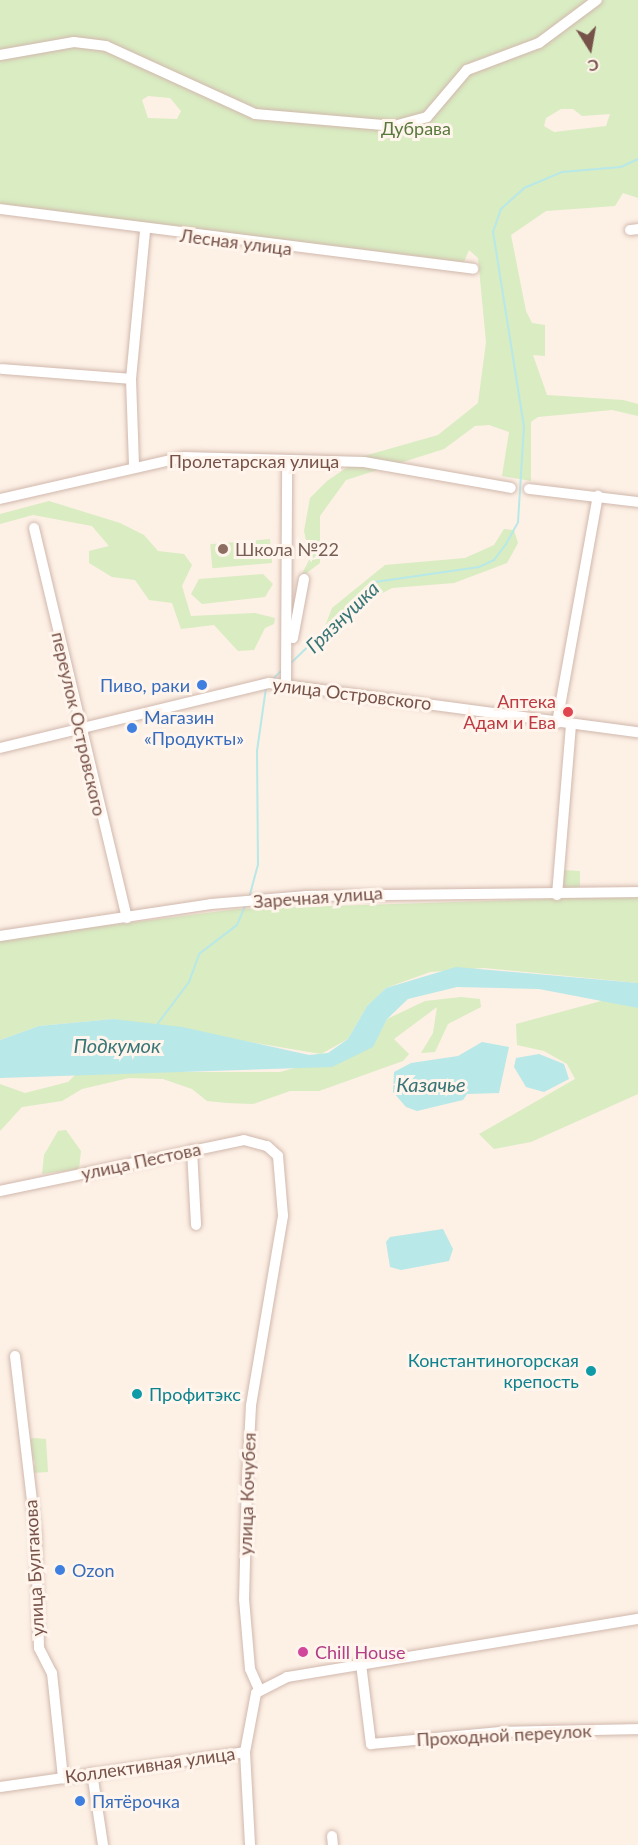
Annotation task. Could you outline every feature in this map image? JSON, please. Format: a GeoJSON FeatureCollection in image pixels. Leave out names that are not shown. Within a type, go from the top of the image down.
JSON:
{"type":"FeatureCollection","features":[{"type":"Feature","properties":{"kind":"street"},"geometry":{"type":"LineString","coordinates":[[0,55],[74,42],[106,46],[255,114],[394,126],[428,117],[467,70],[539,43],[597,0]]}},
{"type":"Feature","properties":{"kind":"street","name":"Лесная улица"},"geometry":{"type":"LineString","coordinates":[[0,209],[145,230],[473,269]]}},
{"type":"Feature","properties":{"kind":"street"},"geometry":{"type":"LineString","coordinates":[[134,465],[130,379],[145,230]]}},
{"type":"Feature","properties":{"kind":"street"},"geometry":{"type":"LineString","coordinates":[[2,369],[130,379]]}},
{"type":"Feature","properties":{"kind":"street","name":"Пролетарская улица"},"geometry":{"type":"LineString","coordinates":[[0,499],[134,465],[183,457],[364,462],[511,488]]}},
{"type":"Feature","properties":{"kind":"street"},"geometry":{"type":"LineString","coordinates":[[282,683],[288,672],[289,650],[287,460]]}},
{"type":"Feature","properties":{"kind":"street"},"geometry":{"type":"LineString","coordinates":[[530,489],[638,502]]}},
{"type":"Feature","properties":{"kind":"street"},"geometry":{"type":"LineString","coordinates":[[557,723],[598,496]]}},
{"type":"Feature","properties":{"kind":"street","name":"переулок Островского"},"geometry":{"type":"LineString","coordinates":[[34,528],[78,726],[127,918]]}},
{"type":"Feature","properties":{"kind":"street"},"geometry":{"type":"LineString","coordinates":[[289,650],[304,579]]}},
{"type":"Feature","properties":{"kind":"street","name":"улица Островского"},"geometry":{"type":"LineString","coordinates":[[0,748],[78,726],[260,683],[282,683],[571,725],[638,732]]}},
{"type":"Feature","properties":{"kind":"street"},"geometry":{"type":"LineString","coordinates":[[557,895],[571,725]]}},
{"type":"Feature","properties":{"kind":"street","name":"Заречная улица"},"geometry":{"type":"LineString","coordinates":[[0,936],[242,902],[378,892],[557,895],[638,892]]}},
{"type":"Feature","properties":{"kind":"street","name":"улица Пестова"},"geometry":{"type":"LineString","coordinates":[[0,1191],[244,1140],[267,1146],[278,1156]]}},
{"type":"Feature","properties":{"kind":"street"},"geometry":{"type":"LineString","coordinates":[[192,1150],[196,1225]]}},
{"type":"Feature","properties":{"kind":"street","name":"улица Кочубея"},"geometry":{"type":"LineString","coordinates":[[259,1689],[249,1669],[246,1522],[251,1406],[283,1216],[278,1156]]}},
{"type":"Feature","properties":{"kind":"street","name":"улица Булгакова"},"geometry":{"type":"LineString","coordinates":[[15,1356],[36,1534],[39,1648],[52,1673],[63,1778]]}},
{"type":"Feature","properties":{"kind":"street"},"geometry":{"type":"LineString","coordinates":[[259,1689],[287,1677],[638,1619]]}},
{"type":"Feature","properties":{"kind":"street","name":"Проходной переулок"},"geometry":{"type":"LineString","coordinates":[[361,1664],[371,1744],[500,1732],[638,1729]]}},
{"type":"Feature","properties":{"kind":"street","name":"Коллективная улица"},"geometry":{"type":"LineString","coordinates":[[0,1787],[245,1752],[250,1706],[259,1689]]}},
{"type":"Feature","properties":{"kind":"street"},"geometry":{"type":"LineString","coordinates":[[245,1752],[250,1845]]}},
{"type":"Feature","properties":{"kind":"street"},"geometry":{"type":"LineString","coordinates":[[92,1773],[103,1845]]}},
{"type":"Feature","properties":{"kind":"green space","name":"Дубрава"},"geometry":{"type":"Polygon","coordinates":[[[0,0],[638,0],[638,198],[623,193],[615,206],[546,211],[511,235],[526,311],[532,323],[545,325],[545,356],[533,355],[547,395],[623,400],[638,404],[638,416],[612,410],[538,417],[531,422],[531,481],[502,476],[509,432],[489,425],[475,426],[444,449],[346,480],[320,516],[320,563],[300,578],[310,558],[304,531],[310,498],[327,481],[364,456],[438,435],[478,403],[486,342],[478,258],[469,250],[464,262],[0,205],[0,0]],[[148,96],[142,100],[148,118],[177,119],[181,111],[170,98],[148,96]],[[561,109],[546,118],[544,126],[554,132],[606,126],[610,114],[582,116],[573,109],[561,109]]]}},
{"type":"Feature","properties":{"kind":"green space"},"geometry":{"type":"Polygon","coordinates":[[[49,501],[120,523],[144,535],[158,551],[184,554],[192,565],[182,586],[191,616],[255,613],[275,618],[274,624],[265,628],[254,650],[238,651],[214,625],[181,629],[172,603],[149,600],[135,580],[112,577],[89,563],[89,551],[109,546],[92,526],[33,515],[0,524],[0,514],[49,501]]]}},
{"type":"Feature","properties":{"kind":"green space"},"geometry":{"type":"Polygon","coordinates":[[[504,529],[514,530],[518,543],[507,563],[454,583],[392,588],[366,602],[339,633],[324,629],[332,608],[385,565],[465,558],[494,545],[504,529]]]}},
{"type":"Feature","properties":{"kind":"green space"},"geometry":{"type":"Polygon","coordinates":[[[270,539],[272,563],[212,568],[210,544],[270,539]]]}},
{"type":"Feature","properties":{"kind":"green space"},"geometry":{"type":"Polygon","coordinates":[[[263,574],[273,584],[265,597],[202,604],[191,594],[199,579],[263,574]]]}},
{"type":"Feature","properties":{"kind":"green space"},"geometry":{"type":"Polygon","coordinates":[[[562,870],[580,871],[580,891],[565,892],[562,870]]]}},
{"type":"Feature","properties":{"kind":"green space"},"geometry":{"type":"Polygon","coordinates":[[[638,896],[638,983],[484,968],[430,972],[386,988],[367,1006],[348,1039],[321,1054],[113,1019],[39,1026],[0,1040],[0,939],[238,909],[638,896]]]}},
{"type":"Feature","properties":{"kind":"green space"},"geometry":{"type":"Polygon","coordinates":[[[461,997],[480,999],[481,1007],[448,1024],[435,1052],[421,1053],[433,1033],[437,1007],[394,1039],[409,1054],[403,1061],[319,1091],[290,1091],[253,1104],[227,1103],[207,1101],[192,1089],[163,1079],[129,1078],[82,1089],[62,1101],[22,1107],[0,1131],[0,1084],[25,1093],[68,1082],[78,1072],[280,1072],[372,1047],[387,1019],[425,1001],[461,997]]]}},
{"type":"Feature","properties":{"kind":"green space"},"geometry":{"type":"Polygon","coordinates":[[[605,1000],[638,1008],[638,1094],[531,1142],[494,1149],[479,1134],[575,1079],[567,1064],[544,1051],[517,1045],[516,1024],[605,1000]]]}},
{"type":"Feature","properties":{"kind":"green space"},"geometry":{"type":"Polygon","coordinates":[[[66,1130],[81,1151],[79,1169],[42,1174],[44,1155],[58,1131],[66,1130]]]}},
{"type":"Feature","properties":{"kind":"green space"},"geometry":{"type":"Polygon","coordinates":[[[33,1438],[46,1439],[48,1472],[32,1473],[35,1463],[27,1441],[33,1438]]]}},
{"type":"Feature","properties":{"kind":"water","name":"Подкумок"},"geometry":{"type":"Polygon","coordinates":[[[456,967],[638,983],[638,1008],[539,989],[457,987],[408,999],[387,1019],[373,1047],[332,1067],[0,1078],[0,1040],[39,1026],[113,1019],[182,1027],[309,1055],[328,1053],[348,1039],[367,1006],[386,988],[456,967]]]}},
{"type":"Feature","properties":{"kind":"water","name":"Казачье"},"geometry":{"type":"Polygon","coordinates":[[[482,1042],[509,1047],[499,1093],[467,1094],[463,1100],[417,1111],[406,1107],[393,1092],[394,1072],[411,1063],[458,1056],[482,1042]]]}},
{"type":"Feature","properties":{"kind":"water"},"geometry":{"type":"Polygon","coordinates":[[[539,1054],[564,1064],[569,1079],[544,1092],[526,1087],[514,1067],[516,1058],[539,1054]]]}},
{"type":"Feature","properties":{"kind":"water"},"geometry":{"type":"Polygon","coordinates":[[[443,1229],[453,1249],[449,1261],[401,1270],[390,1267],[386,1242],[390,1237],[443,1229]]]}},
{"type":"Feature","properties":{"kind":"waterway","name":"Грязнушка"},"geometry":{"type":"LineString","coordinates":[[291,663],[375,582],[479,567],[494,560],[506,544],[518,522],[524,427],[493,232],[501,209],[524,188],[562,172],[621,167],[638,159]]}},
{"type":"Feature","properties":{"kind":"waterway","name":"Грязнушка"},"geometry":{"type":"LineString","coordinates":[[273,679],[282,670]]}},
{"type":"Feature","properties":{"kind":"waterway","name":"Грязнушка"},"geometry":{"type":"LineString","coordinates":[[249,898],[258,865],[257,751],[266,688]]}},
{"type":"Feature","properties":{"kind":"waterway","name":"Грязнушка"},"geometry":{"type":"LineString","coordinates":[[156,1026],[189,982],[199,954],[237,925],[245,906]]}},
{"type":"Feature","properties":{"kind":"place","name":"Школа №22"},"geometry":{"type":"Point","coordinates":[223,549]}},
{"type":"Feature","properties":{"kind":"place","name":"Пиво, раки"},"geometry":{"type":"Point","coordinates":[202,685]}},
{"type":"Feature","properties":{"kind":"place","name":"Аптека Адам и Ева"},"geometry":{"type":"Point","coordinates":[568,712]}},
{"type":"Feature","properties":{"kind":"place","name":"Магазин «Продукты»"},"geometry":{"type":"Point","coordinates":[132,728]}},
{"type":"Feature","properties":{"kind":"place","name":"Константиногорская крепость"},"geometry":{"type":"Point","coordinates":[591,1371]}},
{"type":"Feature","properties":{"kind":"place","name":"Профитэкс"},"geometry":{"type":"Point","coordinates":[137,1394]}},
{"type":"Feature","properties":{"kind":"place","name":"Ozon"},"geometry":{"type":"Point","coordinates":[60,1570]}},
{"type":"Feature","properties":{"kind":"place","name":"Chill House"},"geometry":{"type":"Point","coordinates":[303,1652]}},
{"type":"Feature","properties":{"kind":"place","name":"Пятёрочка"},"geometry":{"type":"Point","coordinates":[80,1801]}}]}
